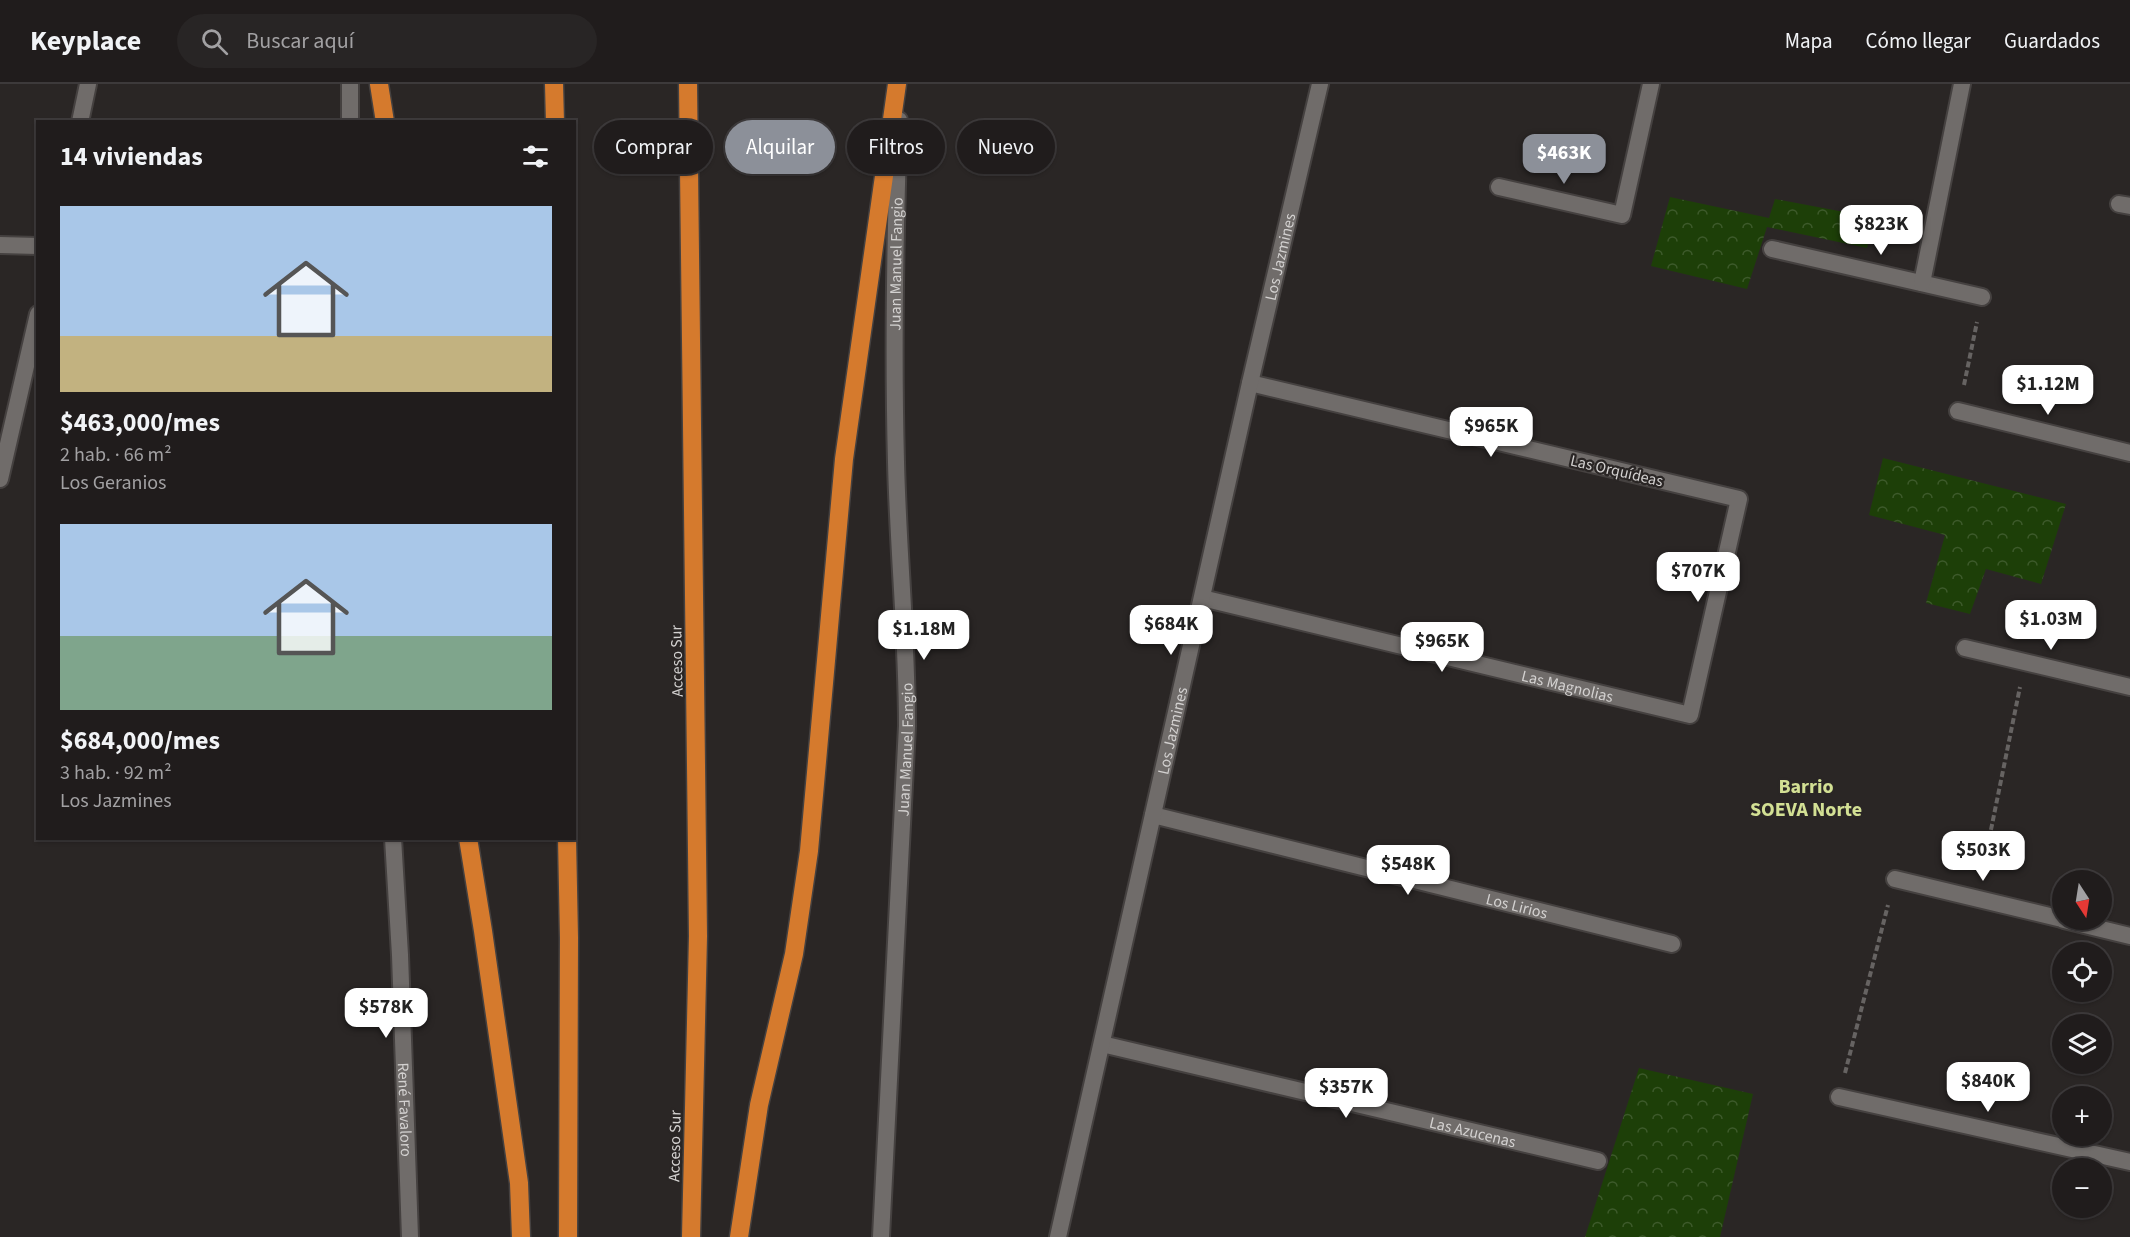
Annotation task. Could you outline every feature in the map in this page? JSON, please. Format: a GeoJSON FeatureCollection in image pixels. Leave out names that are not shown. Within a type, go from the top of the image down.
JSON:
{"type":"FeatureCollection","features":[{"type":"Feature","properties":{"kind":"highway"},"geometry":{"type":"LineString","coordinates":[[379,84],[384,120]]}},
{"type":"Feature","properties":{"kind":"highway"},"geometry":{"type":"LineString","coordinates":[[554,84],[555,120]]}},
{"type":"Feature","properties":{"kind":"highway","name":"Acceso Sur"},"geometry":{"type":"LineString","coordinates":[[688,84],[698,936],[691,1237]]}},
{"type":"Feature","properties":{"kind":"highway"},"geometry":{"type":"LineString","coordinates":[[739,1237],[759,1105],[794,954],[809,851],[844,459],[899,84]]}},
{"type":"Feature","properties":{"kind":"highway"},"geometry":{"type":"LineString","coordinates":[[468,840],[519,1183],[521,1237]]}},
{"type":"Feature","properties":{"kind":"highway"},"geometry":{"type":"LineString","coordinates":[[567,840],[568,1237]]}},
{"type":"Feature","properties":{"kind":"street"},"geometry":{"type":"LineString","coordinates":[[80,120],[88,84]]}},
{"type":"Feature","properties":{"kind":"street"},"geometry":{"type":"LineString","coordinates":[[350,84],[350,120]]}},
{"type":"Feature","properties":{"kind":"street","name":"Juan Manuel Fangio"},"geometry":{"type":"LineString","coordinates":[[881,1237],[907,726],[907,672],[895,440],[894,266],[899,84]]}},
{"type":"Feature","properties":{"kind":"street","name":"Los Jazmines"},"geometry":{"type":"LineString","coordinates":[[1058,1237],[1250,383],[1320,84]]}},
{"type":"Feature","properties":{"kind":"street"},"geometry":{"type":"LineString","coordinates":[[1499,187],[1622,216],[1651,84]]}},
{"type":"Feature","properties":{"kind":"street"},"geometry":{"type":"LineString","coordinates":[[1922,283],[1962,84]]}},
{"type":"Feature","properties":{"kind":"street"},"geometry":{"type":"LineString","coordinates":[[0,245],[36,246]]}},
{"type":"Feature","properties":{"kind":"street"},"geometry":{"type":"LineString","coordinates":[[1772,249],[1982,297]]}},
{"type":"Feature","properties":{"kind":"street"},"geometry":{"type":"LineString","coordinates":[[0,479],[36,323]]}},
{"type":"Feature","properties":{"kind":"street","name":"Las Orquídeas"},"geometry":{"type":"LineString","coordinates":[[1250,383],[1739,499],[1690,715]]}},
{"type":"Feature","properties":{"kind":"street"},"geometry":{"type":"LineString","coordinates":[[1958,411],[2130,453]]}},
{"type":"Feature","properties":{"kind":"street","name":"Las Magnolias"},"geometry":{"type":"LineString","coordinates":[[1202,598],[1690,715]]}},
{"type":"Feature","properties":{"kind":"street"},"geometry":{"type":"LineString","coordinates":[[1965,648],[2130,687]]}},
{"type":"Feature","properties":{"kind":"street","name":"Los Lirios"},"geometry":{"type":"LineString","coordinates":[[1153,815],[1672,944]]}},
{"type":"Feature","properties":{"kind":"street","name":"René Favaloro"},"geometry":{"type":"LineString","coordinates":[[393,840],[400,954],[410,1237]]}},
{"type":"Feature","properties":{"kind":"street"},"geometry":{"type":"LineString","coordinates":[[1895,879],[2052,916]]}},
{"type":"Feature","properties":{"kind":"street"},"geometry":{"type":"LineString","coordinates":[[2106,930],[2130,936]]}},
{"type":"Feature","properties":{"kind":"street","name":"Las Azucenas"},"geometry":{"type":"LineString","coordinates":[[1102,1044],[1598,1161]]}},
{"type":"Feature","properties":{"kind":"street"},"geometry":{"type":"LineString","coordinates":[[1839,1097],[2130,1162]]}},
{"type":"Feature","properties":{"kind":"path"},"geometry":{"type":"LineString","coordinates":[[1958,411],[1982,297]]}},
{"type":"Feature","properties":{"kind":"path"},"geometry":{"type":"LineString","coordinates":[[1977,898],[2025,663]]}},
{"type":"Feature","properties":{"kind":"path"},"geometry":{"type":"LineString","coordinates":[[1839,1097],[1895,879]]}},
{"type":"Feature","properties":{"kind":"green space"},"geometry":{"type":"Polygon","coordinates":[[[1670,197],[1769,218],[1775,199],[1876,218],[1867,248],[1767,227],[1747,289],[1651,266],[1670,197]]]}},
{"type":"Feature","properties":{"kind":"green space"},"geometry":{"type":"Polygon","coordinates":[[[1883,458],[2066,504],[2041,584],[1986,569],[1970,614],[1926,603],[1945,535],[1869,515],[1883,458]]]}},
{"type":"Feature","properties":{"kind":"green space"},"geometry":{"type":"Polygon","coordinates":[[[1639,1068],[1753,1094],[1720,1237],[1585,1237],[1639,1068]]]}},
{"type":"Feature","properties":{"kind":"district","name":"Barrio SOEVA Norte"},"geometry":{"type":"Point","coordinates":[1806,798]}}]}
